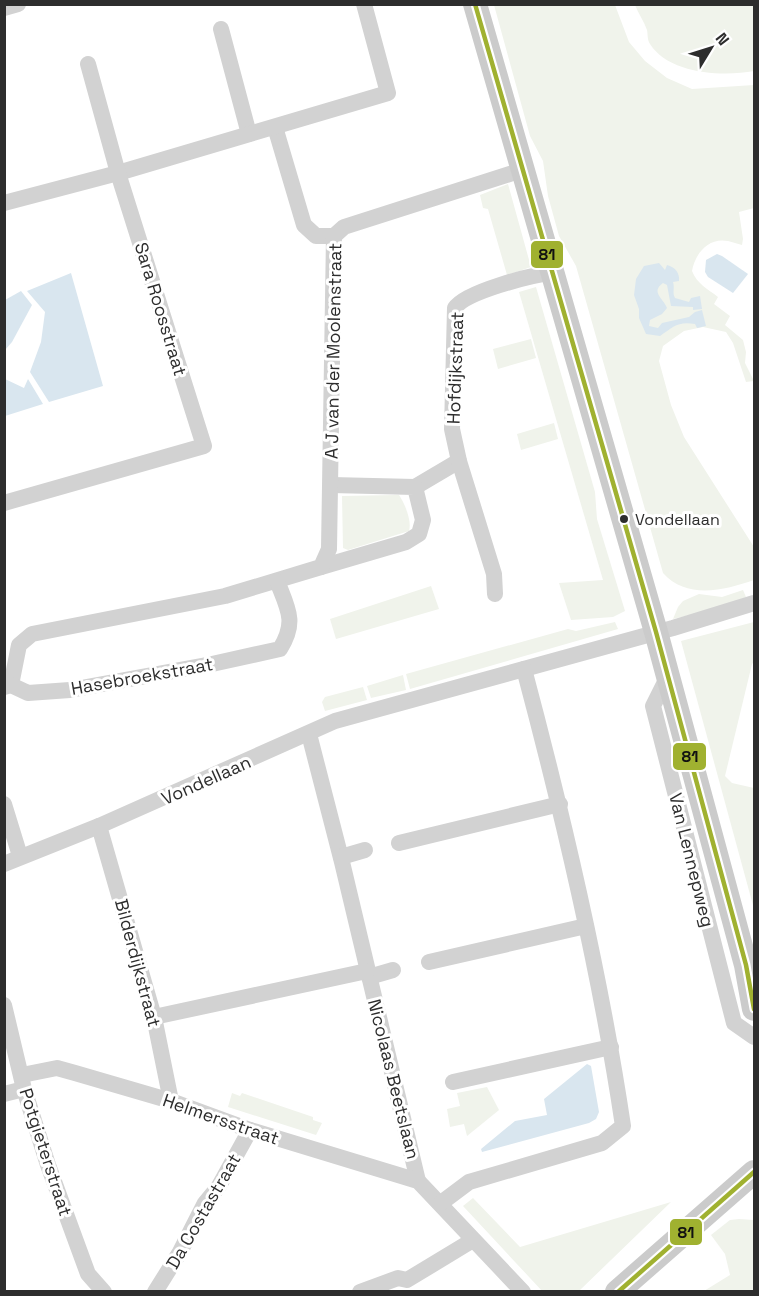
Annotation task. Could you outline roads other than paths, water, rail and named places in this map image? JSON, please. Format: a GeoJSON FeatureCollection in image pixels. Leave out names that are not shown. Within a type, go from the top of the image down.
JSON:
{"type":"FeatureCollection","features":[{"type":"Feature","properties":{"kind":"main road","name":"Van Lennepweg"},"geometry":{"type":"LineString","coordinates":[[475,4],[656,632],[746,965],[754,1009]]}},
{"type":"Feature","properties":{"kind":"main road"},"geometry":{"type":"LineString","coordinates":[[617,1292],[754,1172]]}},
{"type":"Feature","properties":{"kind":"street"},"geometry":{"type":"LineString","coordinates":[[4,8],[18,4]]}},
{"type":"Feature","properties":{"kind":"street"},"geometry":{"type":"LineString","coordinates":[[4,202],[118,172],[388,93],[364,4]]}},
{"type":"Feature","properties":{"kind":"street"},"geometry":{"type":"LineString","coordinates":[[221,29],[249,134]]}},
{"type":"Feature","properties":{"kind":"street","name":"Sara Roosstraat"},"geometry":{"type":"LineString","coordinates":[[4,503],[204,446],[118,172],[88,64]]}},
{"type":"Feature","properties":{"kind":"street"},"geometry":{"type":"LineString","coordinates":[[275,127],[304,225],[316,236],[334,236]]}},
{"type":"Feature","properties":{"kind":"street","name":"A J van der Moolenstraat"},"geometry":{"type":"LineString","coordinates":[[321,567],[330,549],[334,236],[344,227],[522,170]]}},
{"type":"Feature","properties":{"kind":"street","name":"Hofdijkstraat"},"geometry":{"type":"LineString","coordinates":[[495,594],[494,574],[459,461],[452,429],[455,308],[459,301],[474,294],[534,274],[551,273]]}},
{"type":"Feature","properties":{"kind":"street"},"geometry":{"type":"LineString","coordinates":[[8,686],[19,645],[32,634],[225,596],[406,542],[419,534],[423,520],[415,487],[459,461]]}},
{"type":"Feature","properties":{"kind":"street","name":"A J van der Moolenstraat"},"geometry":{"type":"LineString","coordinates":[[331,485],[415,487]]}},
{"type":"Feature","properties":{"kind":"street","name":"Hasebroekstraat"},"geometry":{"type":"LineString","coordinates":[[8,686],[28,693],[70,690],[280,650],[288,636],[290,615],[277,581]]}},
{"type":"Feature","properties":{"kind":"street","name":"Vondellaan"},"geometry":{"type":"LineString","coordinates":[[4,864],[99,826],[335,721],[754,603]]}},
{"type":"Feature","properties":{"kind":"street"},"geometry":{"type":"LineString","coordinates":[[441,1203],[469,1182],[602,1143],[622,1126],[611,1047],[560,804],[524,669]]}},
{"type":"Feature","properties":{"kind":"street","name":"Van Lennepweg"},"geometry":{"type":"LineString","coordinates":[[668,676],[652,706],[734,1023],[754,1037]]}},
{"type":"Feature","properties":{"kind":"street","name":"Nicolaas Beetslaan"},"geometry":{"type":"LineString","coordinates":[[309,734],[341,857],[418,1181]]}},
{"type":"Feature","properties":{"kind":"street"},"geometry":{"type":"LineString","coordinates":[[4,804],[20,856]]}},
{"type":"Feature","properties":{"kind":"street"},"geometry":{"type":"LineString","coordinates":[[399,843],[560,804]]}},
{"type":"Feature","properties":{"kind":"street","name":"Bilderdijkstraat"},"geometry":{"type":"LineString","coordinates":[[99,826],[154,1017],[171,1101]]}},
{"type":"Feature","properties":{"kind":"street"},"geometry":{"type":"LineString","coordinates":[[341,857],[365,850]]}},
{"type":"Feature","properties":{"kind":"street"},"geometry":{"type":"LineString","coordinates":[[429,962],[586,926]]}},
{"type":"Feature","properties":{"kind":"street","name":"Nicolaas Beetslaan"},"geometry":{"type":"LineString","coordinates":[[368,974],[393,970]]}},
{"type":"Feature","properties":{"kind":"street"},"geometry":{"type":"LineString","coordinates":[[154,1017],[368,974]]}},
{"type":"Feature","properties":{"kind":"street","name":"Potgieterstraat"},"geometry":{"type":"LineString","coordinates":[[4,1005],[23,1082],[48,1165],[88,1274],[104,1292]]}},
{"type":"Feature","properties":{"kind":"street"},"geometry":{"type":"LineString","coordinates":[[453,1082],[611,1047]]}},
{"type":"Feature","properties":{"kind":"street","name":"Helmersstraat"},"geometry":{"type":"LineString","coordinates":[[4,1094],[23,1082],[57,1068],[171,1101],[250,1130],[418,1181]]}},
{"type":"Feature","properties":{"kind":"street","name":"Da Costastraat"},"geometry":{"type":"LineString","coordinates":[[155,1292],[180,1252],[205,1203],[219,1186],[250,1130]]}},
{"type":"Feature","properties":{"kind":"street"},"geometry":{"type":"LineString","coordinates":[[418,1181],[523,1292]]}},
{"type":"Feature","properties":{"kind":"street"},"geometry":{"type":"LineString","coordinates":[[360,1292],[398,1278],[406,1286],[473,1240]]}},
{"type":"Feature","properties":{"kind":"place","name":"Vondellaan"},"geometry":{"type":"Point","coordinates":[624,519]}}]}
